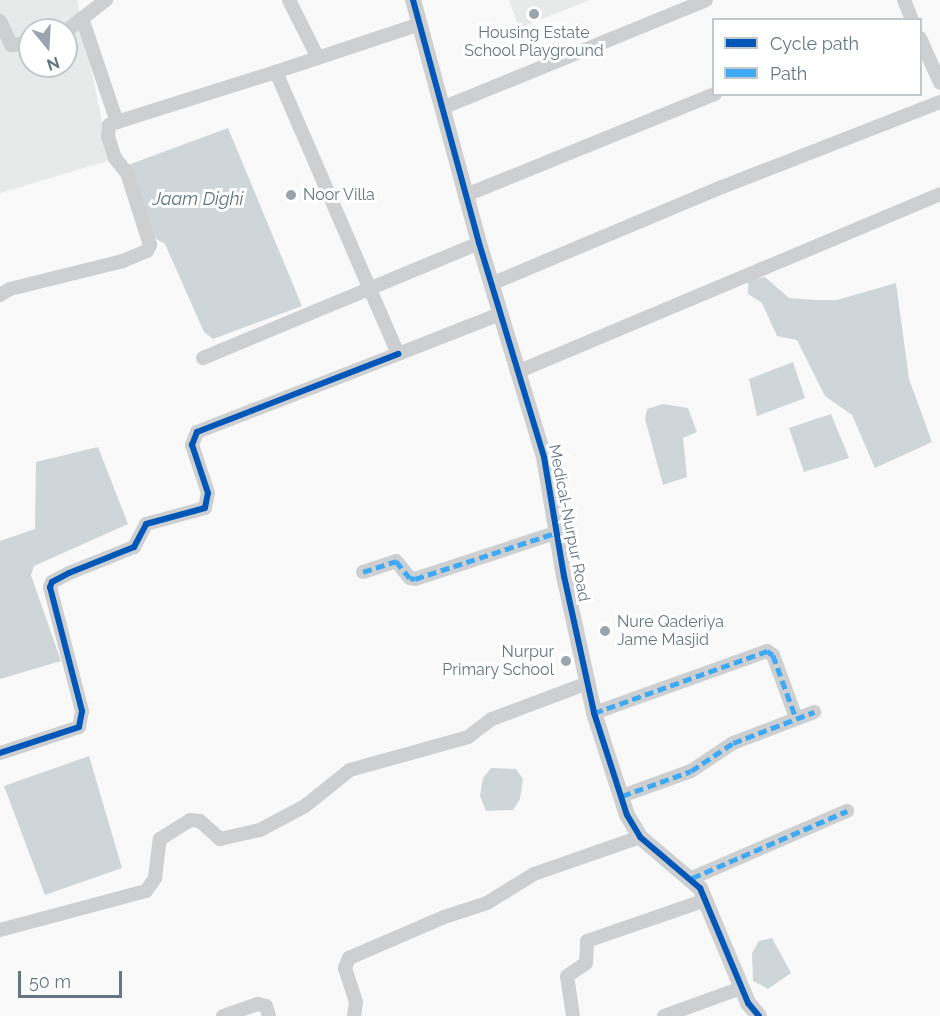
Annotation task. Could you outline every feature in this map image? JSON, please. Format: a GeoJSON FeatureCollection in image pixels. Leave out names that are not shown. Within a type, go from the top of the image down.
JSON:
{"type":"FeatureCollection","features":[{"type":"Feature","properties":{"kind":"street"},"geometry":{"type":"LineString","coordinates":[[78,21],[106,0]]}},
{"type":"Feature","properties":{"kind":"street"},"geometry":{"type":"LineString","coordinates":[[289,0],[317,56]]}},
{"type":"Feature","properties":{"kind":"street","name":"Medical-Nurpur Road"},"geometry":{"type":"LineString","coordinates":[[413,0],[478,243],[544,457],[594,713],[622,796],[640,837],[692,878],[706,900],[741,988],[759,1016]]}},
{"type":"Feature","properties":{"kind":"street"},"geometry":{"type":"LineString","coordinates":[[442,108],[706,0]]}},
{"type":"Feature","properties":{"kind":"street"},"geometry":{"type":"LineString","coordinates":[[904,0],[907,18]]}},
{"type":"Feature","properties":{"kind":"street"},"geometry":{"type":"LineString","coordinates":[[82,18],[117,122]]}},
{"type":"Feature","properties":{"kind":"street"},"geometry":{"type":"LineString","coordinates":[[0,21],[11,45],[18,44]]}},
{"type":"Feature","properties":{"kind":"street"},"geometry":{"type":"LineString","coordinates":[[0,295],[10,289],[123,261],[147,251],[150,245],[127,173],[115,158],[108,137],[109,125],[420,24]]}},
{"type":"Feature","properties":{"kind":"street"},"geometry":{"type":"LineString","coordinates":[[922,40],[940,83]]}},
{"type":"Feature","properties":{"kind":"street"},"geometry":{"type":"LineString","coordinates":[[276,72],[398,354]]}},
{"type":"Feature","properties":{"kind":"street"},"geometry":{"type":"LineString","coordinates":[[466,195],[712,95]]}},
{"type":"Feature","properties":{"kind":"street"},"geometry":{"type":"LineString","coordinates":[[491,284],[733,182],[940,102]]}},
{"type":"Feature","properties":{"kind":"street"},"geometry":{"type":"LineString","coordinates":[[517,372],[940,194]]}},
{"type":"Feature","properties":{"kind":"street"},"geometry":{"type":"LineString","coordinates":[[203,357],[478,243]]}},
{"type":"Feature","properties":{"kind":"street"},"geometry":{"type":"LineString","coordinates":[[0,753],[79,727],[82,711],[50,600],[52,582],[134,547],[146,524],[205,508],[208,493],[192,445],[196,432],[500,314]]}},
{"type":"Feature","properties":{"kind":"street"},"geometry":{"type":"LineString","coordinates":[[363,572],[396,561],[410,578],[415,579],[558,532]]}},
{"type":"Feature","properties":{"kind":"street"},"geometry":{"type":"LineString","coordinates":[[594,713],[767,651],[773,655],[796,718]]}},
{"type":"Feature","properties":{"kind":"street"},"geometry":{"type":"LineString","coordinates":[[0,930],[133,898],[146,891],[155,878],[160,839],[190,820],[200,821],[220,839],[260,830],[305,806],[350,770],[468,737],[492,719],[588,683]]}},
{"type":"Feature","properties":{"kind":"street"},"geometry":{"type":"LineString","coordinates":[[622,796],[691,771],[733,743],[814,712]]}},
{"type":"Feature","properties":{"kind":"street"},"geometry":{"type":"LineString","coordinates":[[692,878],[847,811]]}},
{"type":"Feature","properties":{"kind":"street"},"geometry":{"type":"LineString","coordinates":[[354,1016],[356,1002],[345,968],[349,958],[444,917],[487,903],[534,874],[640,837]]}},
{"type":"Feature","properties":{"kind":"street"},"geometry":{"type":"LineString","coordinates":[[573,1016],[567,976],[586,963],[587,941],[706,900]]}},
{"type":"Feature","properties":{"kind":"street"},"geometry":{"type":"LineString","coordinates":[[664,1016],[741,988]]}},
{"type":"Feature","properties":{"kind":"street"},"geometry":{"type":"LineString","coordinates":[[224,1016],[263,1004],[269,1016]]}},
{"type":"Feature","properties":{"kind":"shaded area"},"geometry":{"type":"Polygon","coordinates":[[[0,0],[77,0],[110,160],[0,193],[0,0]]]}},
{"type":"Feature","properties":{"kind":"shaded area","name":"Housing Estate School Playground"},"geometry":{"type":"Polygon","coordinates":[[[509,0],[590,0],[519,28],[509,0]]]}},
{"type":"Feature","properties":{"kind":"water","name":"Jaam Dighi"},"geometry":{"type":"Polygon","coordinates":[[[228,128],[302,306],[213,339],[204,332],[165,244],[153,237],[128,165],[228,128]]]}},
{"type":"Feature","properties":{"kind":"water"},"geometry":{"type":"Polygon","coordinates":[[[765,277],[789,298],[815,300],[837,300],[896,283],[909,379],[932,442],[875,468],[852,415],[825,396],[797,340],[777,336],[762,303],[748,294],[748,280],[765,277]]]}},
{"type":"Feature","properties":{"kind":"water"},"geometry":{"type":"Polygon","coordinates":[[[793,362],[805,398],[757,416],[749,379],[793,362]]]}},
{"type":"Feature","properties":{"kind":"water"},"geometry":{"type":"Polygon","coordinates":[[[663,404],[688,408],[697,432],[683,438],[687,477],[663,485],[645,419],[647,409],[663,404]]]}},
{"type":"Feature","properties":{"kind":"water"},"geometry":{"type":"Polygon","coordinates":[[[831,414],[849,458],[804,472],[789,428],[831,414]]]}},
{"type":"Feature","properties":{"kind":"water"},"geometry":{"type":"Polygon","coordinates":[[[98,447],[128,524],[34,566],[31,575],[61,661],[0,679],[0,541],[35,529],[36,462],[98,447]]]}},
{"type":"Feature","properties":{"kind":"water"},"geometry":{"type":"Polygon","coordinates":[[[89,756],[122,868],[45,895],[4,786],[89,756]]]}},
{"type":"Feature","properties":{"kind":"water"},"geometry":{"type":"Polygon","coordinates":[[[491,768],[516,769],[523,779],[520,799],[513,810],[486,811],[480,796],[483,778],[491,768]]]}},
{"type":"Feature","properties":{"kind":"water"},"geometry":{"type":"Polygon","coordinates":[[[772,938],[791,973],[768,989],[753,981],[752,953],[759,941],[772,938]]]}},
{"type":"Feature","properties":{"kind":"marked path"},"geometry":{"type":"LineString","coordinates":[[363,572],[396,561],[410,578],[415,579],[558,532]]}},
{"type":"Feature","properties":{"kind":"marked path"},"geometry":{"type":"LineString","coordinates":[[594,713],[767,651],[773,655],[796,718]]}},
{"type":"Feature","properties":{"kind":"marked path"},"geometry":{"type":"LineString","coordinates":[[622,796],[691,771],[733,743],[814,712]]}},
{"type":"Feature","properties":{"kind":"marked path"},"geometry":{"type":"LineString","coordinates":[[692,878],[847,811]]}},
{"type":"Feature","properties":{"kind":"cycle path"},"geometry":{"type":"LineString","coordinates":[[413,0],[479,243],[544,457],[564,576],[594,713],[627,815],[640,837],[700,888],[748,1003],[759,1016]]}},
{"type":"Feature","properties":{"kind":"cycle path"},"geometry":{"type":"LineString","coordinates":[[0,753],[79,727],[82,711],[50,587],[52,582],[69,573],[134,547],[146,524],[205,508],[208,493],[192,445],[197,432],[398,354]]}},
{"type":"Feature","properties":{"kind":"place","name":"Housing Estate School Playground"},"geometry":{"type":"Point","coordinates":[534,14]}},
{"type":"Feature","properties":{"kind":"place","name":"Noor Villa"},"geometry":{"type":"Point","coordinates":[291,195]}},
{"type":"Feature","properties":{"kind":"place","name":"Nure Qaderiya Jame Masjid"},"geometry":{"type":"Point","coordinates":[605,631]}},
{"type":"Feature","properties":{"kind":"place","name":"Nurpur Primary School"},"geometry":{"type":"Point","coordinates":[566,661]}}]}
